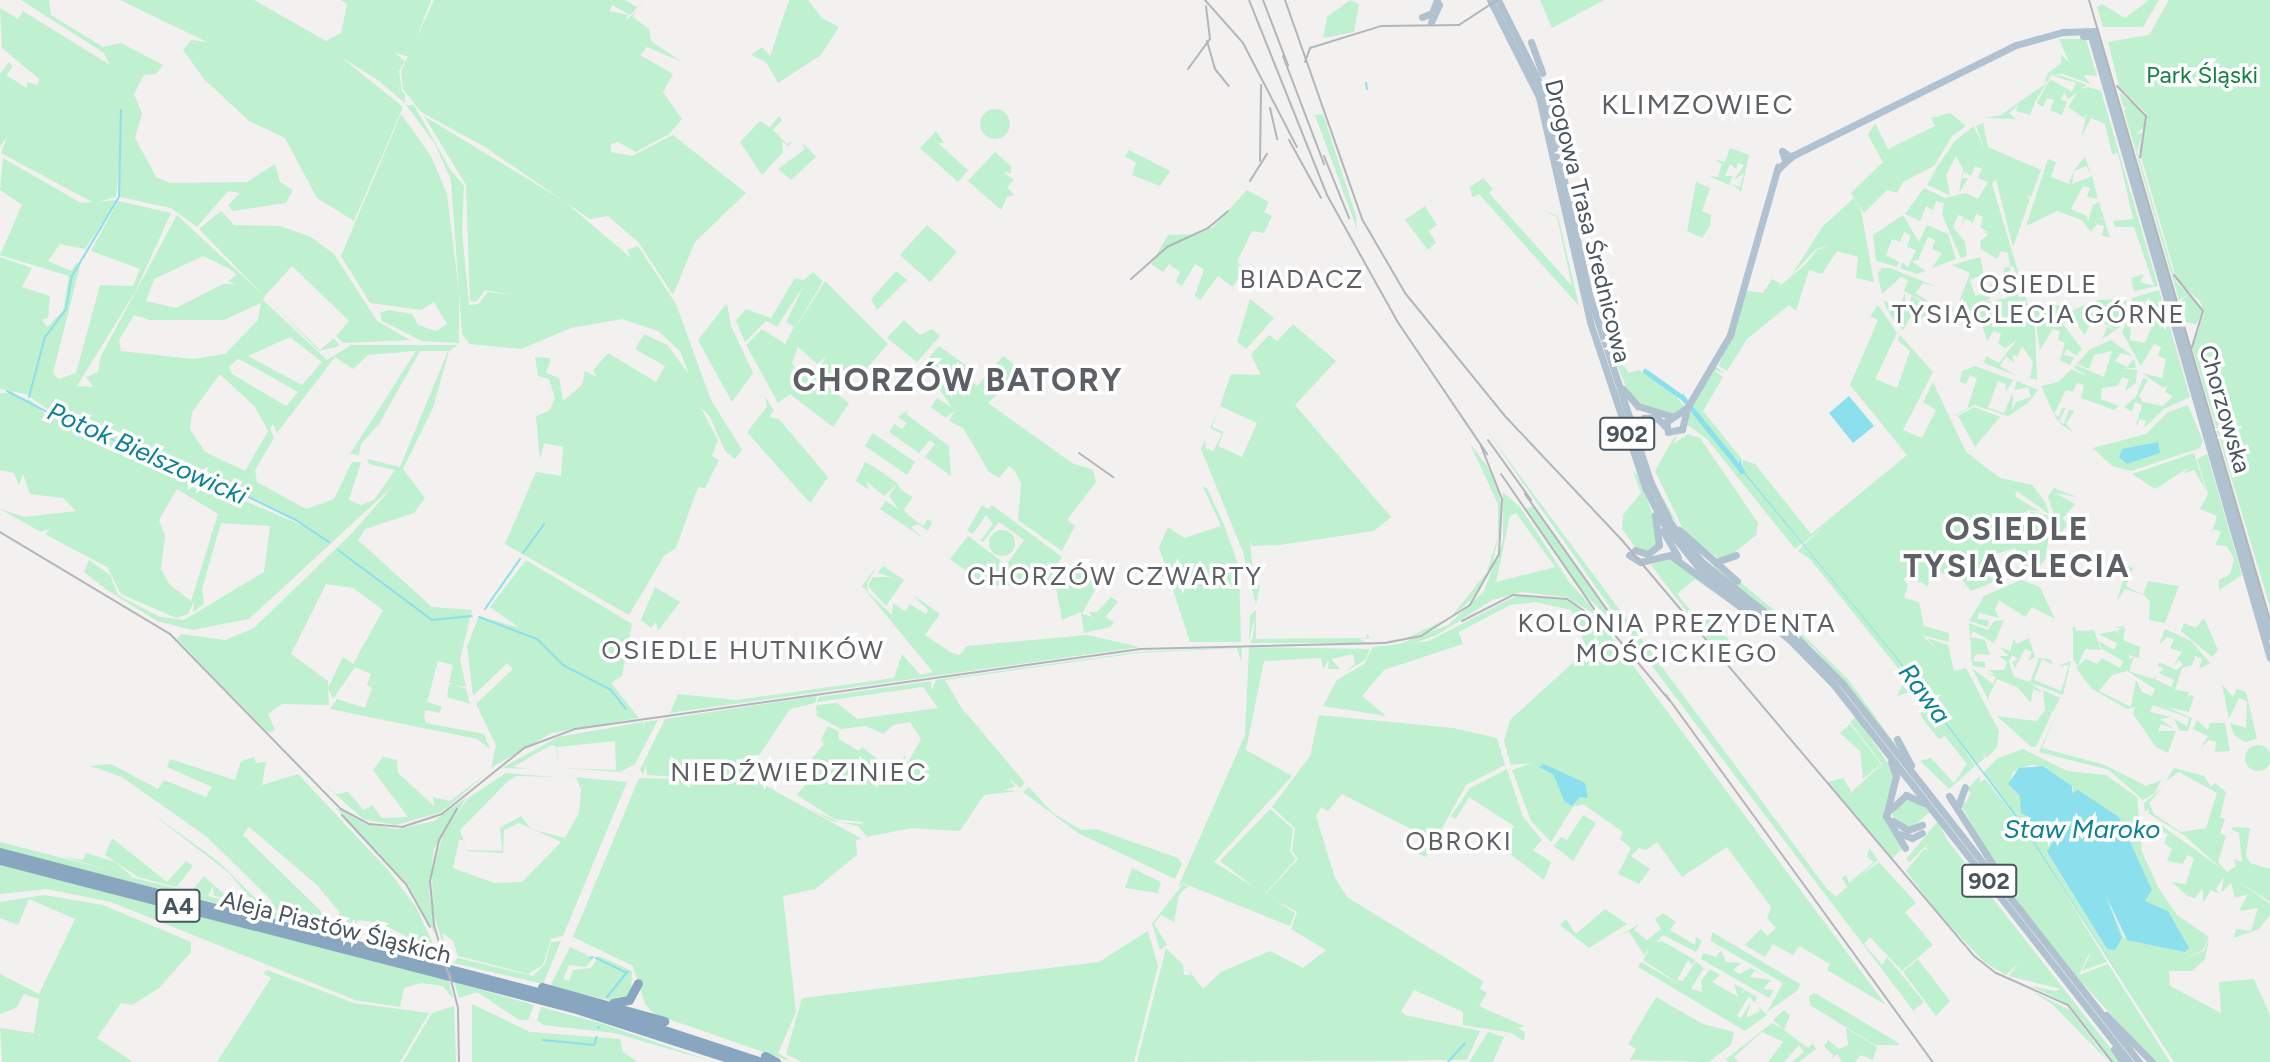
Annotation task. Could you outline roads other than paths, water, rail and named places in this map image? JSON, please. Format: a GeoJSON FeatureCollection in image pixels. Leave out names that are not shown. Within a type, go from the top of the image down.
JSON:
{"type":"FeatureCollection","features":[{"type":"Feature","properties":{"kind":"highway","name":"Aleja Piastów Śląskich"},"geometry":{"type":"LineString","coordinates":[[0,852],[438,967]]}},
{"type":"Feature","properties":{"kind":"highway","name":"Aleja Piastów Śląskich"},"geometry":{"type":"LineString","coordinates":[[0,860],[552,996]]}},
{"type":"Feature","properties":{"kind":"highway"},"geometry":{"type":"LineString","coordinates":[[601,1002],[629,1000],[638,983]]}},
{"type":"Feature","properties":{"kind":"highway"},"geometry":{"type":"LineString","coordinates":[[552,996],[601,1002],[664,1021]]}},
{"type":"Feature","properties":{"kind":"highway"},"geometry":{"type":"LineString","coordinates":[[552,996],[582,1010],[723,1062]]}},
{"type":"Feature","properties":{"kind":"highway"},"geometry":{"type":"LineString","coordinates":[[552,996],[776,1062]]}},
{"type":"Feature","properties":{"kind":"highway"},"geometry":{"type":"LineString","coordinates":[[582,1010],[740,1062]]}},
{"type":"Feature","properties":{"kind":"main road","name":"Drogowa Trasa Średnicowa"},"geometry":{"type":"LineString","coordinates":[[1492,1],[1545,94],[1584,279],[1650,481],[1662,507]]}},
{"type":"Feature","properties":{"kind":"main road","name":"Drogowa Trasa Średnicowa"},"geometry":{"type":"LineString","coordinates":[[1492,1],[1539,97],[1578,281],[1657,521],[1673,552],[1693,572]]}},
{"type":"Feature","properties":{"kind":"main road"},"geometry":{"type":"LineString","coordinates":[[1422,18],[1438,4]]}},
{"type":"Feature","properties":{"kind":"main road"},"geometry":{"type":"LineString","coordinates":[[1438,4],[1438,21]]}},
{"type":"Feature","properties":{"kind":"main road"},"geometry":{"type":"LineString","coordinates":[[1639,447],[1644,418],[1656,417],[1675,435],[1684,423],[1689,404],[1730,335],[1777,170],[1787,157],[2013,47],[2056,36],[2093,34],[2111,98]]}},
{"type":"Feature","properties":{"kind":"main road","name":"Chorzowska"},"geometry":{"type":"LineString","coordinates":[[2093,34],[2107,72],[2115,122],[2145,216]]}},
{"type":"Feature","properties":{"kind":"main road"},"geometry":{"type":"LineString","coordinates":[[1531,42],[1545,94]]}},
{"type":"Feature","properties":{"kind":"main road","name":"Chorzowska"},"geometry":{"type":"LineString","coordinates":[[2111,98],[2270,636]]}},
{"type":"Feature","properties":{"kind":"main road"},"geometry":{"type":"LineString","coordinates":[[1615,377],[1633,403],[1684,423]]}},
{"type":"Feature","properties":{"kind":"main road"},"geometry":{"type":"LineString","coordinates":[[1665,426],[1689,404]]}},
{"type":"Feature","properties":{"kind":"main road","name":"902"},"geometry":{"type":"LineString","coordinates":[[1649,498],[1692,561],[1773,627],[1827,676],[2130,1062]]}},
{"type":"Feature","properties":{"kind":"main road"},"geometry":{"type":"LineString","coordinates":[[1662,507],[1737,581]]}},
{"type":"Feature","properties":{"kind":"main road","name":"902"},"geometry":{"type":"LineString","coordinates":[[1662,507],[1702,562],[1823,663],[2139,1062]]}},
{"type":"Feature","properties":{"kind":"main road"},"geometry":{"type":"LineString","coordinates":[[1657,521],[1658,547],[1648,554],[1632,553],[1640,562],[1651,557],[1668,555],[1730,603],[1773,627]]}},
{"type":"Feature","properties":{"kind":"main road","name":"Chorzowska"},"geometry":{"type":"LineString","coordinates":[[2243,552],[2270,658]]}},
{"type":"Feature","properties":{"kind":"main road"},"geometry":{"type":"LineString","coordinates":[[1715,562],[1736,555]]}},
{"type":"Feature","properties":{"kind":"main road"},"geometry":{"type":"LineString","coordinates":[[1650,568],[1651,557]]}},
{"type":"Feature","properties":{"kind":"main road"},"geometry":{"type":"LineString","coordinates":[[1897,739],[1921,784]]}},
{"type":"Feature","properties":{"kind":"main road"},"geometry":{"type":"LineString","coordinates":[[1879,740],[1895,771],[1886,814],[1905,848]]}},
{"type":"Feature","properties":{"kind":"main road"},"geometry":{"type":"LineString","coordinates":[[1963,817],[1958,800],[1965,787]]}},
{"type":"Feature","properties":{"kind":"main road"},"geometry":{"type":"LineString","coordinates":[[1896,832],[1912,838],[1922,829],[1898,827],[1891,817],[1894,802],[1912,795],[1934,811]]}},
{"type":"Feature","properties":{"kind":"main road"},"geometry":{"type":"LineString","coordinates":[[1949,796],[2034,929]]}},
{"type":"Feature","properties":{"kind":"main road"},"geometry":{"type":"LineString","coordinates":[[2082,990],[2152,1062]]}},
{"type":"Feature","properties":{"kind":"main road"},"geometry":{"type":"LineString","coordinates":[[2098,1021],[2123,1062]]}},
{"type":"Feature","properties":{"kind":"water"},"geometry":{"type":"Polygon","coordinates":[[[1849,396],[1874,426],[1853,443],[1829,413],[1849,396]]]}},
{"type":"Feature","properties":{"kind":"water"},"geometry":{"type":"Polygon","coordinates":[[[2158,442],[2160,453],[2127,464],[2119,457],[2122,449],[2158,442]]]}},
{"type":"Feature","properties":{"kind":"water"},"geometry":{"type":"Polygon","coordinates":[[[1741,458],[1742,469],[1898,659],[2023,824],[2174,1062],[2024,828],[1893,654],[1738,466],[1741,458]]]}},
{"type":"Feature","properties":{"kind":"water"},"geometry":{"type":"Polygon","coordinates":[[[1544,764],[1585,783],[1588,798],[1580,797],[1572,806],[1565,802],[1553,774],[1539,767],[1544,764]]]}},
{"type":"Feature","properties":{"kind":"water","name":"Staw Maroko"},"geometry":{"type":"Polygon","coordinates":[[[2043,766],[2072,786],[2072,793],[2078,790],[2119,817],[2152,890],[2145,901],[2168,911],[2189,948],[2185,952],[2127,940],[2106,896],[2122,938],[2115,950],[2107,949],[2047,852],[2054,840],[2032,829],[2029,817],[2021,813],[2020,796],[2008,784],[2019,768],[2043,766]]]}},
{"type":"Feature","properties":{"kind":"waterway"},"geometry":{"type":"LineString","coordinates":[[1366,83],[1367,89]]}},
{"type":"Feature","properties":{"kind":"waterway"},"geometry":{"type":"LineString","coordinates":[[29,397],[45,337],[66,309],[72,276],[119,197],[121,110]]}},
{"type":"Feature","properties":{"kind":"waterway","name":"Rawa"},"geometry":{"type":"LineString","coordinates":[[1645,371],[1683,398],[1742,471]]}},
{"type":"Feature","properties":{"kind":"waterway","name":"Potok Bielszowicki"},"geometry":{"type":"LineString","coordinates":[[7,391],[51,414],[84,422],[124,446],[161,455],[296,520],[329,542]]}},
{"type":"Feature","properties":{"kind":"waterway","name":"Potok Bielszowicki"},"geometry":{"type":"LineString","coordinates":[[523,553],[544,524]]}},
{"type":"Feature","properties":{"kind":"waterway","name":"Potok Bielszowicki"},"geometry":{"type":"LineString","coordinates":[[338,550],[432,620],[472,616]]}},
{"type":"Feature","properties":{"kind":"waterway","name":"Potok Bielszowicki"},"geometry":{"type":"LineString","coordinates":[[485,609],[520,559]]}},
{"type":"Feature","properties":{"kind":"waterway","name":"Potok Bielszowicki"},"geometry":{"type":"LineString","coordinates":[[479,617],[537,639],[563,665],[611,690],[626,709]]}},
{"type":"Feature","properties":{"kind":"waterway"},"geometry":{"type":"LineString","coordinates":[[596,958],[627,973]]}},
{"type":"Feature","properties":{"kind":"waterway"},"geometry":{"type":"LineString","coordinates":[[607,997],[628,971]]}},
{"type":"Feature","properties":{"kind":"waterway"},"geometry":{"type":"LineString","coordinates":[[543,1040],[594,1045],[597,1036]]}},
{"type":"Feature","properties":{"kind":"waterway"},"geometry":{"type":"LineString","coordinates":[[1448,1062],[1465,1043]]}},
{"type":"Feature","properties":{"kind":"tram line"},"geometry":{"type":"LineString","coordinates":[[1285,0],[1362,219],[1405,293],[1504,415],[1621,539],[1974,956],[1996,973],[2068,1005],[2112,1062]]}},
{"type":"Feature","properties":{"kind":"tram line"},"geometry":{"type":"LineString","coordinates":[[1305,62],[1310,48],[1381,26],[1459,25],[1497,0]]}},
{"type":"Feature","properties":{"kind":"tram line"},"geometry":{"type":"LineString","coordinates":[[2089,0],[2270,620]]}},
{"type":"Feature","properties":{"kind":"tram line"},"geometry":{"type":"LineString","coordinates":[[2117,86],[2146,116],[2140,158]]}},
{"type":"Feature","properties":{"kind":"tram line"},"geometry":{"type":"LineString","coordinates":[[2174,275],[2203,311],[2192,348]]}},
{"type":"Feature","properties":{"kind":"railway"},"geometry":{"type":"LineString","coordinates":[[1205,0],[1243,43],[1297,147]]}},
{"type":"Feature","properties":{"kind":"railway"},"geometry":{"type":"LineString","coordinates":[[1249,0],[1327,195],[1397,321],[1487,454]]}},
{"type":"Feature","properties":{"kind":"railway"},"geometry":{"type":"LineString","coordinates":[[1263,0],[1288,65]]}},
{"type":"Feature","properties":{"kind":"railway"},"geometry":{"type":"LineString","coordinates":[[1188,69],[1210,39],[1206,6]]}},
{"type":"Feature","properties":{"kind":"railway"},"geometry":{"type":"LineString","coordinates":[[1207,41],[1215,69],[1229,86]]}},
{"type":"Feature","properties":{"kind":"railway"},"geometry":{"type":"LineString","coordinates":[[1283,56],[1324,164]]}},
{"type":"Feature","properties":{"kind":"railway"},"geometry":{"type":"LineString","coordinates":[[1260,161],[1261,85]]}},
{"type":"Feature","properties":{"kind":"railway"},"geometry":{"type":"LineString","coordinates":[[1270,108],[1277,139]]}},
{"type":"Feature","properties":{"kind":"railway"},"geometry":{"type":"LineString","coordinates":[[1289,140],[1321,198]]}},
{"type":"Feature","properties":{"kind":"railway"},"geometry":{"type":"LineString","coordinates":[[1250,181],[1267,154]]}},
{"type":"Feature","properties":{"kind":"railway"},"geometry":{"type":"LineString","coordinates":[[1324,156],[1349,218]]}},
{"type":"Feature","properties":{"kind":"railway"},"geometry":{"type":"LineString","coordinates":[[1131,279],[1167,247],[1208,228],[1228,211]]}},
{"type":"Feature","properties":{"kind":"railway"},"geometry":{"type":"LineString","coordinates":[[1488,440],[1531,500]]}},
{"type":"Feature","properties":{"kind":"railway"},"geometry":{"type":"LineString","coordinates":[[0,532],[170,634],[341,809],[369,824],[402,827],[442,814],[524,748],[575,729],[1140,649],[1385,643],[1421,636],[1470,605],[1499,554],[1502,499],[1481,446]]}},
{"type":"Feature","properties":{"kind":"railway"},"geometry":{"type":"LineString","coordinates":[[1079,453],[1113,477]]}},
{"type":"Feature","properties":{"kind":"railway"},"geometry":{"type":"LineString","coordinates":[[1501,474],[1594,609]]}},
{"type":"Feature","properties":{"kind":"railway"},"geometry":{"type":"LineString","coordinates":[[1525,494],[1624,634]]}},
{"type":"Feature","properties":{"kind":"railway"},"geometry":{"type":"LineString","coordinates":[[1462,621],[1513,595],[1567,599],[1609,628],[1670,701]]}},
{"type":"Feature","properties":{"kind":"railway"},"geometry":{"type":"LineString","coordinates":[[1666,695],[1933,1062]]}},
{"type":"Feature","properties":{"kind":"railway"},"geometry":{"type":"LineString","coordinates":[[450,980],[434,925],[430,881],[439,840],[457,809]]}},
{"type":"Feature","properties":{"kind":"railway"},"geometry":{"type":"LineString","coordinates":[[342,815],[406,884],[430,927]]}},
{"type":"Feature","properties":{"kind":"railway"},"geometry":{"type":"LineString","coordinates":[[449,972],[458,1009],[459,1062]]}},
{"type":"Feature","properties":{"kind":"district","name":"KLIMZOWIEC"},"geometry":{"type":"Point","coordinates":[1698,104]}},
{"type":"Feature","properties":{"kind":"district","name":"BIADACZ"},"geometry":{"type":"Point","coordinates":[1302,280]}},
{"type":"Feature","properties":{"kind":"district","name":"OSIEDLE TYSIĄCLECIA GÓRNE"},"geometry":{"type":"Point","coordinates":[2039,300]}},
{"type":"Feature","properties":{"kind":"district","name":"CHORZÓW BATORY"},"geometry":{"type":"Point","coordinates":[958,380]}},
{"type":"Feature","properties":{"kind":"district","name":"OSIEDLE TYSIĄCLECIA"},"geometry":{"type":"Point","coordinates":[2017,548]}},
{"type":"Feature","properties":{"kind":"district","name":"CHORZÓW CZWARTY"},"geometry":{"type":"Point","coordinates":[1115,577]}},
{"type":"Feature","properties":{"kind":"district","name":"KOLONIA PREZYDENTA MOŚCICKIEGO"},"geometry":{"type":"Point","coordinates":[1677,639]}},
{"type":"Feature","properties":{"kind":"district","name":"OSIEDLE HUTNIKÓW"},"geometry":{"type":"Point","coordinates":[743,651]}},
{"type":"Feature","properties":{"kind":"district","name":"NIEDŹWIEDZINIEC"},"geometry":{"type":"Point","coordinates":[799,773]}},
{"type":"Feature","properties":{"kind":"district","name":"OBROKI"},"geometry":{"type":"Point","coordinates":[1459,842]}},
{"type":"Feature","properties":{"kind":"park label","name":"Park Śląski"},"geometry":{"type":"Point","coordinates":[2202,75]}}]}
